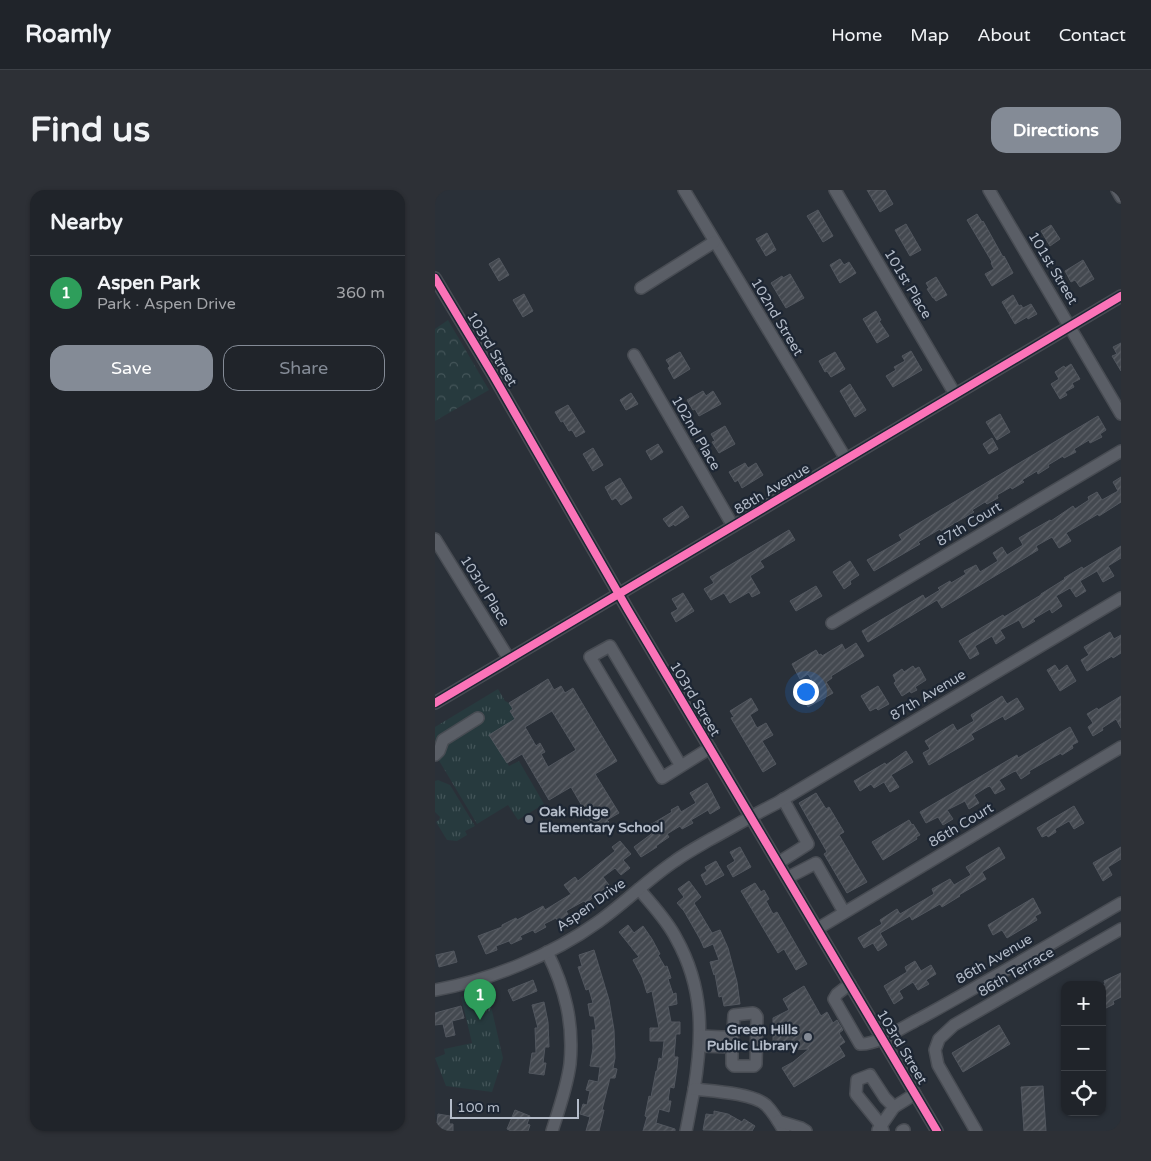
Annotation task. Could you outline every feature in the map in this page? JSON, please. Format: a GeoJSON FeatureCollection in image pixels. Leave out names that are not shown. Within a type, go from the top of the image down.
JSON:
{"type":"FeatureCollection","features":[{"type":"Feature","properties":{"kind":"street","name":"102nd Street"},"geometry":{"type":"LineString","coordinates":[[684,190],[846,459]]}},
{"type":"Feature","properties":{"kind":"street","name":"101st Place"},"geometry":{"type":"LineString","coordinates":[[835,190],[955,394]]}},
{"type":"Feature","properties":{"kind":"street","name":"101st Street"},"geometry":{"type":"LineString","coordinates":[[989,190],[1121,414]]}},
{"type":"Feature","properties":{"kind":"street"},"geometry":{"type":"LineString","coordinates":[[1117,190],[1121,197]]}},
{"type":"Feature","properties":{"kind":"street"},"geometry":{"type":"LineString","coordinates":[[641,288],[715,242]]}},
{"type":"Feature","properties":{"kind":"street","name":"103rd Street"},"geometry":{"type":"LineString","coordinates":[[435,278],[498,383],[619,594],[937,1131]]}},
{"type":"Feature","properties":{"kind":"street","name":"88th Avenue"},"geometry":{"type":"LineString","coordinates":[[435,703],[1121,296]]}},
{"type":"Feature","properties":{"kind":"street","name":"102nd Place"},"geometry":{"type":"LineString","coordinates":[[634,355],[733,526]]}},
{"type":"Feature","properties":{"kind":"street","name":"87th Court"},"geometry":{"type":"LineString","coordinates":[[832,623],[1121,451]]}},
{"type":"Feature","properties":{"kind":"street","name":"103rd Place"},"geometry":{"type":"LineString","coordinates":[[435,538],[509,659]]}},
{"type":"Feature","properties":{"kind":"street","name":"87th Avenue"},"geometry":{"type":"LineString","coordinates":[[751,816],[783,799],[1121,598]]}},
{"type":"Feature","properties":{"kind":"street"},"geometry":{"type":"LineString","coordinates":[[681,766],[610,646],[590,658],[662,778],[710,748]]}},
{"type":"Feature","properties":{"kind":"street"},"geometry":{"type":"LineString","coordinates":[[435,755],[439,751],[443,740],[478,718]]}},
{"type":"Feature","properties":{"kind":"street","name":"86th Court"},"geometry":{"type":"LineString","coordinates":[[817,929],[1121,747]]}},
{"type":"Feature","properties":{"kind":"street"},"geometry":{"type":"LineString","coordinates":[[778,863],[808,844],[783,799]]}},
{"type":"Feature","properties":{"kind":"street","name":"Aspen Drive"},"geometry":{"type":"LineString","coordinates":[[435,990],[490,976],[547,952],[597,923],[674,861],[751,816]]}},
{"type":"Feature","properties":{"kind":"street"},"geometry":{"type":"LineString","coordinates":[[787,878],[816,863],[844,912]]}},
{"type":"Feature","properties":{"kind":"street"},"geometry":{"type":"LineString","coordinates":[[639,889],[676,936],[688,962],[697,992],[700,1013],[698,1069],[686,1131]]}},
{"type":"Feature","properties":{"kind":"street","name":"86th Avenue"},"geometry":{"type":"LineString","coordinates":[[850,984],[837,994],[834,1000],[860,1044],[866,1044],[882,1038],[945,1005],[1121,903]]}},
{"type":"Feature","properties":{"kind":"street","name":"86th Terrace"},"geometry":{"type":"LineString","coordinates":[[976,1131],[937,1065],[935,1050],[939,1039],[955,1025],[1121,929]]}},
{"type":"Feature","properties":{"kind":"street"},"geometry":{"type":"LineString","coordinates":[[547,952],[565,997],[570,1028],[570,1065],[552,1131]]}},
{"type":"Feature","properties":{"kind":"street"},"geometry":{"type":"LineString","coordinates":[[945,1005],[955,1025]]}},
{"type":"Feature","properties":{"kind":"street"},"geometry":{"type":"LineString","coordinates":[[700,1041],[722,1038],[732,1042]]}},
{"type":"Feature","properties":{"kind":"street"},"geometry":{"type":"LineString","coordinates":[[894,1107],[885,1098],[869,1075],[857,1080],[856,1094],[880,1129],[894,1107],[915,1094]]}},
{"type":"Feature","properties":{"kind":"street"},"geometry":{"type":"LineString","coordinates":[[694,1089],[750,1097],[765,1104],[781,1126],[801,1128],[806,1131]]}},
{"type":"Feature","properties":{"kind":"green space"},"geometry":{"type":"Polygon","coordinates":[[[448,320],[489,390],[435,421],[435,329],[448,320]]]}},
{"type":"Feature","properties":{"kind":"green space"},"geometry":{"type":"Polygon","coordinates":[[[498,689],[505,701],[513,709],[510,711],[515,719],[490,735],[509,766],[519,761],[544,804],[518,820],[508,805],[477,824],[435,754],[435,727],[498,689]]]}},
{"type":"Feature","properties":{"kind":"green space"},"geometry":{"type":"Polygon","coordinates":[[[438,780],[450,785],[475,826],[465,831],[467,835],[457,841],[447,840],[436,822],[440,817],[435,812],[435,781],[438,780]]]}},
{"type":"Feature","properties":{"kind":"green space"},"geometry":{"type":"Polygon","coordinates":[[[487,989],[503,1058],[492,1092],[446,1086],[435,1058],[445,1054],[444,1049],[472,1043],[461,997],[487,989]]]}},
{"type":"Feature","properties":{"kind":"building"},"geometry":{"type":"Polygon","coordinates":[[[867,190],[885,190],[893,204],[880,212],[867,190]]]}},
{"type":"Feature","properties":{"kind":"building"},"geometry":{"type":"Polygon","coordinates":[[[818,210],[833,236],[823,242],[807,216],[818,210]]]}},
{"type":"Feature","properties":{"kind":"building"},"geometry":{"type":"Polygon","coordinates":[[[977,214],[1013,273],[992,286],[985,274],[994,269],[992,262],[967,220],[977,214]]]}},
{"type":"Feature","properties":{"kind":"building"},"geometry":{"type":"Polygon","coordinates":[[[906,224],[921,250],[910,256],[895,230],[906,224]]]}},
{"type":"Feature","properties":{"kind":"building"},"geometry":{"type":"Polygon","coordinates":[[[1051,225],[1060,239],[1050,246],[1041,231],[1051,225]]]}},
{"type":"Feature","properties":{"kind":"building"},"geometry":{"type":"Polygon","coordinates":[[[767,233],[776,250],[766,256],[756,239],[767,233]]]}},
{"type":"Feature","properties":{"kind":"building"},"geometry":{"type":"Polygon","coordinates":[[[499,258],[509,275],[499,281],[489,264],[499,258]]]}},
{"type":"Feature","properties":{"kind":"building"},"geometry":{"type":"Polygon","coordinates":[[[840,259],[844,265],[849,262],[856,273],[840,283],[830,265],[840,259]]]}},
{"type":"Feature","properties":{"kind":"building"},"geometry":{"type":"Polygon","coordinates":[[[1083,260],[1094,279],[1080,287],[1075,280],[1071,282],[1065,271],[1083,260]]]}},
{"type":"Feature","properties":{"kind":"building"},"geometry":{"type":"Polygon","coordinates":[[[790,274],[804,298],[786,308],[771,283],[782,276],[783,278],[790,274]]]}},
{"type":"Feature","properties":{"kind":"building"},"geometry":{"type":"Polygon","coordinates":[[[936,277],[947,295],[936,301],[927,289],[929,288],[926,283],[936,277]]]}},
{"type":"Feature","properties":{"kind":"building"},"geometry":{"type":"Polygon","coordinates":[[[524,294],[533,311],[523,317],[513,300],[524,294]]]}},
{"type":"Feature","properties":{"kind":"building"},"geometry":{"type":"Polygon","coordinates":[[[1013,295],[1019,306],[1021,305],[1023,308],[1031,304],[1037,314],[1015,324],[1002,302],[1013,295]]]}},
{"type":"Feature","properties":{"kind":"building"},"geometry":{"type":"Polygon","coordinates":[[[876,311],[881,320],[879,321],[889,336],[877,343],[863,319],[876,311]]]}},
{"type":"Feature","properties":{"kind":"building"},"geometry":{"type":"Polygon","coordinates":[[[1121,343],[1121,371],[1112,356],[1117,354],[1113,347],[1121,343]]]}},
{"type":"Feature","properties":{"kind":"building"},"geometry":{"type":"Polygon","coordinates":[[[911,351],[922,370],[893,387],[886,376],[896,370],[894,367],[905,361],[902,356],[911,351]]]}},
{"type":"Feature","properties":{"kind":"building"},"geometry":{"type":"Polygon","coordinates":[[[680,352],[690,369],[674,379],[666,360],[680,352]]]}},
{"type":"Feature","properties":{"kind":"building"},"geometry":{"type":"Polygon","coordinates":[[[835,352],[845,369],[831,377],[827,371],[825,372],[819,361],[835,352]]]}},
{"type":"Feature","properties":{"kind":"building"},"geometry":{"type":"Polygon","coordinates":[[[1071,364],[1080,379],[1072,383],[1074,387],[1065,392],[1067,395],[1060,399],[1051,384],[1059,379],[1055,372],[1071,364]]]}},
{"type":"Feature","properties":{"kind":"building"},"geometry":{"type":"Polygon","coordinates":[[[850,384],[866,410],[855,417],[840,391],[850,384]]]}},
{"type":"Feature","properties":{"kind":"building"},"geometry":{"type":"Polygon","coordinates":[[[703,391],[706,396],[713,391],[721,404],[699,416],[687,400],[703,391]]]}},
{"type":"Feature","properties":{"kind":"building"},"geometry":{"type":"Polygon","coordinates":[[[631,393],[638,404],[626,410],[620,400],[631,393]]]}},
{"type":"Feature","properties":{"kind":"building"},"geometry":{"type":"Polygon","coordinates":[[[568,405],[585,432],[576,437],[572,430],[569,431],[563,421],[561,422],[555,412],[568,405]]]}},
{"type":"Feature","properties":{"kind":"building"},"geometry":{"type":"Polygon","coordinates":[[[1000,414],[1010,432],[997,440],[986,422],[1000,414]]]}},
{"type":"Feature","properties":{"kind":"building"},"geometry":{"type":"Polygon","coordinates":[[[1098,416],[1106,430],[1100,434],[1102,437],[1090,443],[1089,440],[1074,449],[1076,452],[1064,458],[1063,456],[1038,474],[1037,471],[1022,480],[1024,482],[997,495],[998,498],[987,504],[985,502],[972,510],[974,512],[941,531],[940,529],[918,542],[920,544],[874,571],[867,560],[902,540],[899,535],[1098,416]]]}},
{"type":"Feature","properties":{"kind":"building"},"geometry":{"type":"Polygon","coordinates":[[[725,426],[735,444],[719,453],[712,442],[715,441],[711,434],[725,426]]]}},
{"type":"Feature","properties":{"kind":"building"},"geometry":{"type":"Polygon","coordinates":[[[992,438],[998,449],[989,454],[983,444],[992,438]]]}},
{"type":"Feature","properties":{"kind":"building"},"geometry":{"type":"Polygon","coordinates":[[[658,444],[663,452],[651,460],[646,451],[658,444]]]}},
{"type":"Feature","properties":{"kind":"building"},"geometry":{"type":"Polygon","coordinates":[[[593,448],[603,465],[593,471],[583,454],[593,448]]]}},
{"type":"Feature","properties":{"kind":"building"},"geometry":{"type":"Polygon","coordinates":[[[745,463],[748,468],[756,463],[763,475],[742,488],[738,480],[735,482],[729,472],[745,463]]]}},
{"type":"Feature","properties":{"kind":"building"},"geometry":{"type":"Polygon","coordinates":[[[1121,477],[1121,502],[1066,533],[1071,541],[1059,548],[1052,537],[1036,546],[1038,550],[942,608],[937,600],[868,642],[862,631],[923,595],[925,599],[940,590],[938,588],[966,574],[964,571],[976,565],[980,572],[998,561],[993,553],[1002,547],[1007,555],[1023,545],[1019,538],[1051,521],[1073,506],[1075,509],[1089,500],[1088,497],[1097,492],[1102,500],[1118,491],[1113,482],[1121,477]]]}},
{"type":"Feature","properties":{"kind":"building"},"geometry":{"type":"Polygon","coordinates":[[[620,478],[632,498],[621,505],[616,498],[612,500],[605,487],[620,478]]]}},
{"type":"Feature","properties":{"kind":"building"},"geometry":{"type":"Polygon","coordinates":[[[682,506],[689,517],[675,526],[674,524],[669,527],[663,519],[682,506]]]}},
{"type":"Feature","properties":{"kind":"building"},"geometry":{"type":"Polygon","coordinates":[[[789,530],[795,540],[760,561],[764,567],[750,576],[760,593],[752,597],[749,592],[730,603],[724,593],[711,600],[704,589],[714,583],[710,577],[789,530]]]}},
{"type":"Feature","properties":{"kind":"building"},"geometry":{"type":"Polygon","coordinates":[[[1121,546],[1121,558],[1108,566],[1114,576],[1103,582],[1097,571],[1080,581],[1086,591],[1076,597],[1070,588],[1056,596],[1062,606],[1052,613],[1050,609],[1033,619],[1035,621],[1023,628],[1019,620],[1000,630],[1005,638],[996,644],[992,636],[975,646],[979,654],[970,659],[959,641],[1003,615],[1004,617],[1082,567],[1083,569],[1121,546]]]}},
{"type":"Feature","properties":{"kind":"building"},"geometry":{"type":"Polygon","coordinates":[[[850,561],[859,575],[850,581],[851,584],[844,589],[833,572],[850,561]]]}},
{"type":"Feature","properties":{"kind":"building"},"geometry":{"type":"Polygon","coordinates":[[[816,586],[822,596],[796,611],[790,601],[816,586]]]}},
{"type":"Feature","properties":{"kind":"building"},"geometry":{"type":"Polygon","coordinates":[[[683,593],[694,611],[676,622],[671,613],[678,609],[672,599],[683,593]]]}},
{"type":"Feature","properties":{"kind":"building"},"geometry":{"type":"Polygon","coordinates":[[[1110,632],[1114,639],[1121,635],[1121,653],[1113,658],[1112,656],[1087,671],[1081,660],[1089,655],[1084,647],[1110,632]]]}},
{"type":"Feature","properties":{"kind":"building"},"geometry":{"type":"Polygon","coordinates":[[[856,643],[864,656],[831,676],[832,678],[826,682],[833,693],[808,707],[801,695],[816,687],[808,674],[800,679],[792,664],[816,650],[822,656],[842,644],[845,650],[856,643]]]}},
{"type":"Feature","properties":{"kind":"building"},"geometry":{"type":"Polygon","coordinates":[[[1055,665],[1059,671],[1067,665],[1076,681],[1060,691],[1047,670],[1055,665]]]}},
{"type":"Feature","properties":{"kind":"building"},"geometry":{"type":"Polygon","coordinates":[[[913,666],[915,669],[919,667],[926,680],[915,687],[917,690],[911,693],[910,691],[902,696],[894,683],[896,681],[893,675],[902,669],[904,672],[913,666]]]}},
{"type":"Feature","properties":{"kind":"building"},"geometry":{"type":"Polygon","coordinates":[[[548,679],[554,690],[561,686],[565,693],[573,688],[617,761],[595,774],[619,813],[607,820],[609,822],[596,830],[571,787],[549,800],[522,754],[507,763],[489,735],[515,719],[510,711],[513,709],[509,703],[548,679]],[[552,711],[525,727],[536,746],[540,743],[545,752],[541,754],[548,767],[576,750],[552,711]]]}},
{"type":"Feature","properties":{"kind":"building"},"geometry":{"type":"Polygon","coordinates":[[[878,686],[889,704],[878,710],[876,708],[870,711],[861,696],[878,686]]]}},
{"type":"Feature","properties":{"kind":"building"},"geometry":{"type":"Polygon","coordinates":[[[1002,696],[1007,704],[1017,698],[1024,709],[1005,720],[1003,716],[971,734],[974,739],[929,765],[923,753],[930,749],[925,741],[953,724],[957,731],[974,721],[971,715],[1002,696]]]}},
{"type":"Feature","properties":{"kind":"building"},"geometry":{"type":"Polygon","coordinates":[[[1121,696],[1121,728],[1116,719],[1093,736],[1088,727],[1093,723],[1087,714],[1097,708],[1098,710],[1121,696]]]}},
{"type":"Feature","properties":{"kind":"building"},"geometry":{"type":"Polygon","coordinates":[[[751,698],[758,710],[750,715],[757,728],[766,723],[773,735],[762,741],[776,764],[763,772],[731,718],[734,717],[730,711],[751,698]]]}},
{"type":"Feature","properties":{"kind":"building"},"geometry":{"type":"Polygon","coordinates":[[[1070,727],[1078,742],[1072,745],[1073,748],[1029,771],[1030,773],[1021,779],[1016,771],[999,780],[1005,789],[995,794],[990,786],[987,787],[974,795],[979,803],[969,809],[965,801],[947,810],[953,819],[943,825],[938,817],[926,823],[920,812],[1017,755],[1018,758],[1070,727]]]}},
{"type":"Feature","properties":{"kind":"building"},"geometry":{"type":"Polygon","coordinates":[[[906,751],[913,762],[891,775],[899,787],[890,792],[884,782],[874,788],[871,784],[860,791],[854,781],[885,763],[886,765],[906,751]]]}},
{"type":"Feature","properties":{"kind":"building"},"geometry":{"type":"Polygon","coordinates":[[[707,783],[720,808],[710,814],[708,810],[691,820],[693,823],[682,829],[680,826],[667,834],[669,837],[641,857],[634,847],[654,832],[650,825],[672,812],[671,810],[678,806],[681,812],[696,803],[690,793],[707,783]]]}},
{"type":"Feature","properties":{"kind":"building"},"geometry":{"type":"Polygon","coordinates":[[[816,793],[826,809],[829,807],[844,832],[839,835],[867,882],[847,893],[824,854],[827,852],[799,803],[816,793]]]}},
{"type":"Feature","properties":{"kind":"building"},"geometry":{"type":"Polygon","coordinates":[[[1074,806],[1084,823],[1074,829],[1069,821],[1055,829],[1056,832],[1048,837],[1047,835],[1042,837],[1037,828],[1074,806]]]}},
{"type":"Feature","properties":{"kind":"building"},"geometry":{"type":"Polygon","coordinates":[[[909,820],[920,835],[916,837],[917,839],[883,860],[872,842],[909,820]]]}},
{"type":"Feature","properties":{"kind":"building"},"geometry":{"type":"Polygon","coordinates":[[[620,841],[631,854],[623,860],[630,868],[621,875],[615,868],[603,877],[609,885],[586,903],[584,901],[566,911],[568,914],[558,921],[556,918],[544,924],[546,927],[535,933],[533,930],[520,936],[522,939],[511,944],[509,941],[496,946],[497,950],[486,954],[478,936],[502,927],[502,925],[516,918],[517,920],[543,906],[545,910],[571,894],[564,885],[575,877],[578,881],[615,851],[612,847],[620,841]]]}},
{"type":"Feature","properties":{"kind":"building"},"geometry":{"type":"Polygon","coordinates":[[[740,847],[751,867],[733,877],[727,866],[735,861],[730,852],[740,847]]]}},
{"type":"Feature","properties":{"kind":"building"},"geometry":{"type":"Polygon","coordinates":[[[999,847],[1005,858],[982,872],[986,879],[942,907],[940,904],[912,920],[910,916],[880,933],[887,945],[878,951],[873,943],[864,948],[858,938],[882,924],[880,920],[897,909],[900,914],[934,894],[932,889],[950,879],[954,885],[971,875],[966,867],[999,847]]]}},
{"type":"Feature","properties":{"kind":"building"},"geometry":{"type":"Polygon","coordinates":[[[1121,847],[1121,859],[1108,867],[1112,875],[1103,881],[1093,863],[1121,847]]]}},
{"type":"Feature","properties":{"kind":"building"},"geometry":{"type":"Polygon","coordinates":[[[716,861],[724,875],[706,885],[701,875],[707,871],[705,867],[716,861]]]}},
{"type":"Feature","properties":{"kind":"building"},"geometry":{"type":"Polygon","coordinates":[[[689,881],[701,897],[694,903],[712,933],[720,930],[728,948],[737,982],[740,1004],[724,1006],[722,996],[719,997],[715,974],[710,962],[719,960],[713,944],[704,948],[684,911],[677,903],[684,897],[678,889],[689,881]]]}},
{"type":"Feature","properties":{"kind":"building"},"geometry":{"type":"Polygon","coordinates":[[[755,883],[761,892],[764,890],[769,899],[766,901],[773,914],[777,912],[807,964],[796,970],[784,949],[778,953],[741,891],[755,883]]]}},
{"type":"Feature","properties":{"kind":"building"},"geometry":{"type":"Polygon","coordinates":[[[1033,898],[1041,913],[1035,916],[1037,920],[1007,938],[1002,930],[993,935],[988,925],[1033,898]]]}},
{"type":"Feature","properties":{"kind":"building"},"geometry":{"type":"Polygon","coordinates":[[[628,925],[634,933],[643,926],[652,939],[665,967],[667,966],[671,978],[668,979],[673,994],[676,993],[677,1004],[668,1006],[671,1022],[680,1022],[680,1034],[676,1034],[674,1057],[678,1057],[674,1088],[670,1087],[668,1101],[671,1101],[669,1112],[659,1109],[656,1123],[675,1129],[675,1131],[643,1131],[647,1117],[645,1116],[649,1096],[651,1097],[659,1058],[662,1059],[664,1041],[650,1041],[650,1028],[659,1028],[652,991],[647,993],[642,977],[633,960],[639,957],[619,932],[628,925]]]}},
{"type":"Feature","properties":{"kind":"building"},"geometry":{"type":"Polygon","coordinates":[[[594,950],[609,1000],[614,1030],[615,1058],[613,1068],[617,1069],[615,1078],[610,1078],[599,1131],[586,1131],[590,1117],[580,1114],[583,1104],[587,1105],[590,1091],[586,1090],[589,1080],[598,1082],[600,1067],[590,1066],[593,1048],[592,1030],[596,1030],[594,1016],[590,1016],[588,1004],[593,1003],[589,989],[586,990],[578,967],[582,966],[579,955],[594,950]]]}},
{"type":"Feature","properties":{"kind":"building"},"geometry":{"type":"Polygon","coordinates":[[[454,951],[457,962],[439,967],[436,955],[454,951]]]}},
{"type":"Feature","properties":{"kind":"building"},"geometry":{"type":"Polygon","coordinates":[[[915,961],[921,971],[931,965],[936,974],[926,980],[929,984],[918,990],[913,982],[899,991],[903,998],[894,1004],[884,986],[907,972],[905,967],[915,961]]]}},
{"type":"Feature","properties":{"kind":"building"},"geometry":{"type":"Polygon","coordinates":[[[1121,973],[1121,997],[1113,1001],[1114,1004],[1106,1008],[1106,981],[1104,981],[1121,973]]]}},
{"type":"Feature","properties":{"kind":"building"},"geometry":{"type":"Polygon","coordinates":[[[533,980],[537,991],[513,1001],[508,990],[533,980]]]}},
{"type":"Feature","properties":{"kind":"building","name":"Green Hills Public Library"},"geometry":{"type":"Polygon","coordinates":[[[804,986],[821,1016],[827,1012],[833,1023],[837,1020],[843,1030],[839,1033],[845,1042],[839,1046],[845,1056],[794,1087],[782,1068],[809,1049],[773,1050],[773,1018],[789,1010],[783,999],[804,986]]]}},
{"type":"Feature","properties":{"kind":"building"},"geometry":{"type":"Polygon","coordinates":[[[544,1002],[548,1022],[549,1047],[545,1047],[543,1063],[546,1063],[544,1075],[529,1073],[532,1053],[536,1053],[535,1028],[538,1028],[532,1005],[544,1002]]]}},
{"type":"Feature","properties":{"kind":"building"},"geometry":{"type":"Polygon","coordinates":[[[461,1006],[464,1018],[452,1021],[455,1035],[446,1037],[443,1024],[435,1025],[435,1013],[461,1006]]]}},
{"type":"Feature","properties":{"kind":"building"},"geometry":{"type":"Polygon","coordinates":[[[999,1025],[1010,1044],[963,1072],[952,1053],[999,1025]]]}},
{"type":"Feature","properties":{"kind":"building"},"geometry":{"type":"Polygon","coordinates":[[[1043,1086],[1046,1131],[1024,1131],[1021,1087],[1043,1086]]]}},
{"type":"Feature","properties":{"kind":"building"},"geometry":{"type":"Polygon","coordinates":[[[515,1110],[530,1116],[527,1124],[530,1125],[528,1131],[511,1131],[507,1129],[515,1110]]]}},
{"type":"Feature","properties":{"kind":"building"},"geometry":{"type":"Polygon","coordinates":[[[714,1111],[728,1114],[742,1122],[744,1119],[755,1126],[752,1131],[703,1130],[706,1114],[714,1115],[714,1111]]]}},
{"type":"Feature","properties":{"kind":"building"},"geometry":{"type":"Polygon","coordinates":[[[438,1114],[450,1116],[449,1124],[453,1124],[453,1131],[435,1131],[438,1114]]]}},
{"type":"Feature","properties":{"kind":"cycle path"},"geometry":{"type":"LineString","coordinates":[[435,278],[628,610],[937,1131]]}},
{"type":"Feature","properties":{"kind":"cycle path"},"geometry":{"type":"LineString","coordinates":[[435,703],[1121,296]]}},
{"type":"Feature","properties":{"kind":"place","name":"Oak Ridge Elementary School"},"geometry":{"type":"Point","coordinates":[529,819]}},
{"type":"Feature","properties":{"kind":"place","name":"Aspen Park"},"geometry":{"type":"Point","coordinates":[480,1020]}},
{"type":"Feature","properties":{"kind":"place","name":"Green Hills Public Library"},"geometry":{"type":"Point","coordinates":[808,1037]}}]}
